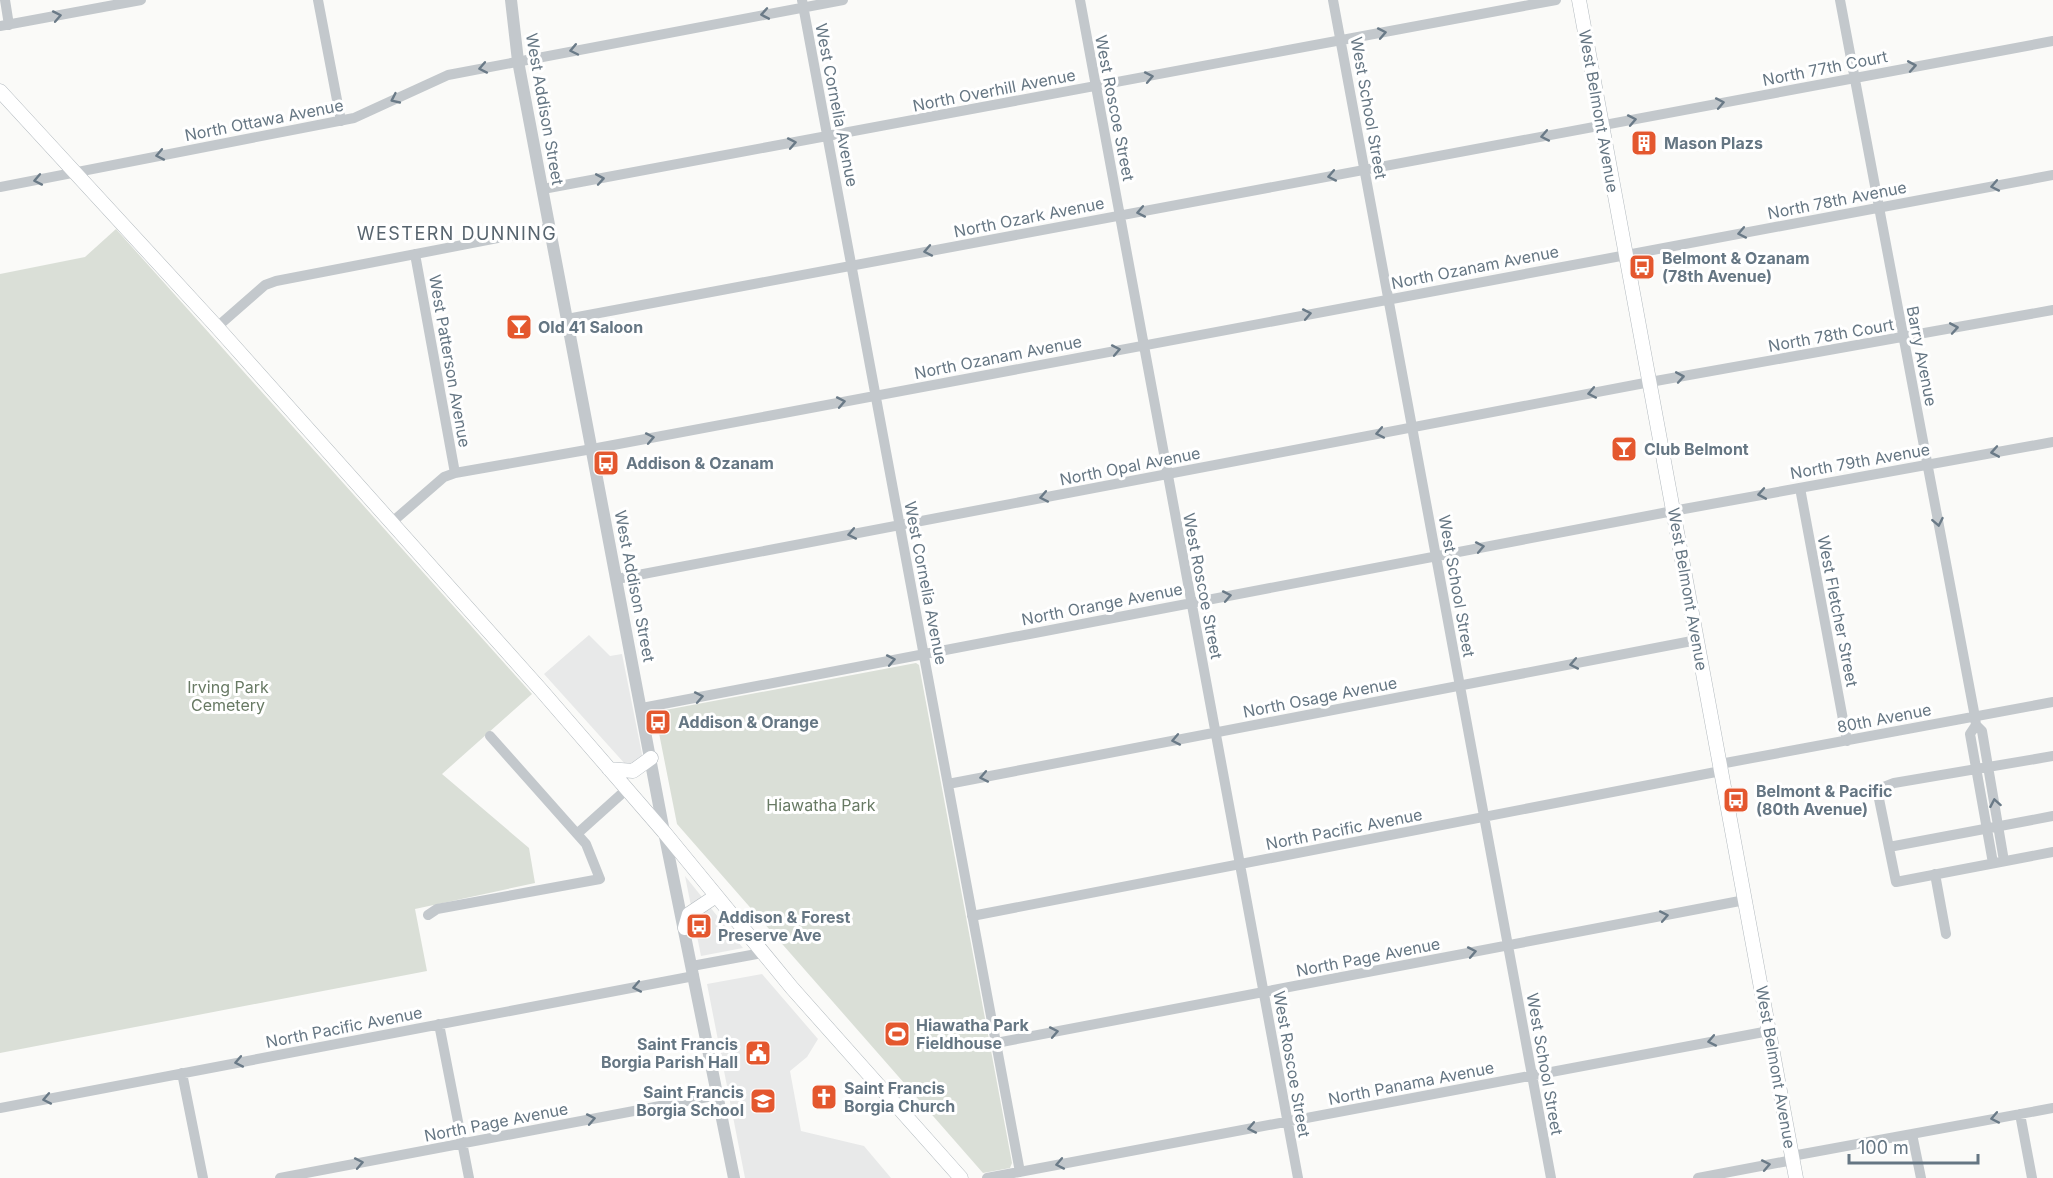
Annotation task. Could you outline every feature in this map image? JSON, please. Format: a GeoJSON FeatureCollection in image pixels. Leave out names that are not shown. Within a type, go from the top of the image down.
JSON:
{"type":"FeatureCollection","features":[{"type":"Feature","properties":{"kind":"main road","name":"West Belmont Avenue"},"geometry":{"type":"LineString","coordinates":[[1579,0],[1796,1178]]}},
{"type":"Feature","properties":{"kind":"main road"},"geometry":{"type":"LineString","coordinates":[[0,91],[217,327],[609,768],[762,953],[961,1178]]}},
{"type":"Feature","properties":{"kind":"main road"},"geometry":{"type":"LineString","coordinates":[[609,768],[633,771],[651,758]]}},
{"type":"Feature","properties":{"kind":"main road"},"geometry":{"type":"LineString","coordinates":[[685,928],[689,914],[716,896]]}},
{"type":"Feature","properties":{"kind":"street"},"geometry":{"type":"LineString","coordinates":[[5,0],[5,25],[141,0]]}},
{"type":"Feature","properties":{"kind":"street"},"geometry":{"type":"LineString","coordinates":[[318,0],[341,121]]}},
{"type":"Feature","properties":{"kind":"street","name":"West Addison Street"},"geometry":{"type":"LineString","coordinates":[[511,0],[518,61],[664,832],[734,1178]]}},
{"type":"Feature","properties":{"kind":"street","name":"North Ottawa Avenue"},"geometry":{"type":"LineString","coordinates":[[0,187],[354,118],[448,75],[803,4],[843,0]]}},
{"type":"Feature","properties":{"kind":"street","name":"West Roscoe Street"},"geometry":{"type":"LineString","coordinates":[[1080,0],[1298,1178]]}},
{"type":"Feature","properties":{"kind":"street","name":"West School Street"},"geometry":{"type":"LineString","coordinates":[[1333,0],[1551,1178]]}},
{"type":"Feature","properties":{"kind":"street","name":"North Overhill Avenue"},"geometry":{"type":"LineString","coordinates":[[543,189],[1556,0]]}},
{"type":"Feature","properties":{"kind":"street","name":"Barry Avenue"},"geometry":{"type":"LineString","coordinates":[[1840,0],[1975,721]]}},
{"type":"Feature","properties":{"kind":"street","name":"West Cornelia Avenue"},"geometry":{"type":"LineString","coordinates":[[803,4],[1020,1172]]}},
{"type":"Feature","properties":{"kind":"street","name":"North 77th Court"},"geometry":{"type":"LineString","coordinates":[[1602,126],[2053,41]]}},
{"type":"Feature","properties":{"kind":"street","name":"North Ozark Avenue"},"geometry":{"type":"LineString","coordinates":[[567,318],[1602,126]]}},
{"type":"Feature","properties":{"kind":"street","name":"North 78th Avenue"},"geometry":{"type":"LineString","coordinates":[[1626,254],[2053,175]]}},
{"type":"Feature","properties":{"kind":"street"},"geometry":{"type":"LineString","coordinates":[[217,327],[265,285],[276,281],[550,228]]}},
{"type":"Feature","properties":{"kind":"street","name":"West Patterson Avenue"},"geometry":{"type":"LineString","coordinates":[[415,254],[455,472]]}},
{"type":"Feature","properties":{"kind":"street","name":"North Ozanam Avenue"},"geometry":{"type":"LineString","coordinates":[[391,523],[444,477],[455,472],[592,449],[1626,254]]}},
{"type":"Feature","properties":{"kind":"street","name":"North 78th Court"},"geometry":{"type":"LineString","coordinates":[[1650,382],[2053,310]]}},
{"type":"Feature","properties":{"kind":"street","name":"North Opal Avenue"},"geometry":{"type":"LineString","coordinates":[[617,579],[1650,382]]}},
{"type":"Feature","properties":{"kind":"street","name":"North 79th Avenue"},"geometry":{"type":"LineString","coordinates":[[1673,511],[2053,442]]}},
{"type":"Feature","properties":{"kind":"street","name":"West Fletcher Street"},"geometry":{"type":"LineString","coordinates":[[1800,488],[1847,741]]}},
{"type":"Feature","properties":{"kind":"street","name":"North Orange Avenue"},"geometry":{"type":"LineString","coordinates":[[642,708],[1673,511]]}},
{"type":"Feature","properties":{"kind":"street","name":"North Osage Avenue"},"geometry":{"type":"LineString","coordinates":[[948,784],[1697,640]]}},
{"type":"Feature","properties":{"kind":"street","name":"80th Avenue"},"geometry":{"type":"LineString","coordinates":[[1721,768],[1847,741],[1975,721],[2053,702]]}},
{"type":"Feature","properties":{"kind":"street"},"geometry":{"type":"LineString","coordinates":[[1975,721],[1982,731],[2004,861]]}},
{"type":"Feature","properties":{"kind":"street"},"geometry":{"type":"LineString","coordinates":[[1975,721],[1970,734],[1992,863]]}},
{"type":"Feature","properties":{"kind":"street"},"geometry":{"type":"LineString","coordinates":[[428,915],[437,909],[600,879],[588,849],[578,833],[490,736]]}},
{"type":"Feature","properties":{"kind":"street"},"geometry":{"type":"LineString","coordinates":[[2053,756],[1894,783],[1881,788],[1878,794],[1896,882],[2053,852]]}},
{"type":"Feature","properties":{"kind":"street","name":"North Pacific Avenue"},"geometry":{"type":"LineString","coordinates":[[972,916],[1484,817],[1721,768]]}},
{"type":"Feature","properties":{"kind":"street"},"geometry":{"type":"LineString","coordinates":[[578,833],[627,789]]}},
{"type":"Feature","properties":{"kind":"street"},"geometry":{"type":"LineString","coordinates":[[1889,847],[2053,816]]}},
{"type":"Feature","properties":{"kind":"street"},"geometry":{"type":"LineString","coordinates":[[1935,874],[1946,934]]}},
{"type":"Feature","properties":{"kind":"street","name":"North Page Avenue"},"geometry":{"type":"LineString","coordinates":[[996,1043],[1745,900]]}},
{"type":"Feature","properties":{"kind":"street","name":"North Pacific Avenue"},"geometry":{"type":"LineString","coordinates":[[0,1108],[439,1024],[693,971],[762,953]]}},
{"type":"Feature","properties":{"kind":"street"},"geometry":{"type":"LineString","coordinates":[[439,1024],[469,1178]]}},
{"type":"Feature","properties":{"kind":"street","name":"North Panama Avenue"},"geometry":{"type":"LineString","coordinates":[[987,1178],[1769,1030]]}},
{"type":"Feature","properties":{"kind":"street"},"geometry":{"type":"LineString","coordinates":[[182,1073],[203,1178]]}},
{"type":"Feature","properties":{"kind":"street","name":"North Page Avenue"},"geometry":{"type":"LineString","coordinates":[[280,1178],[718,1095]]}},
{"type":"Feature","properties":{"kind":"street"},"geometry":{"type":"LineString","coordinates":[[1698,1178],[2053,1108]]}},
{"type":"Feature","properties":{"kind":"street"},"geometry":{"type":"LineString","coordinates":[[2020,1114],[2032,1178]]}},
{"type":"Feature","properties":{"kind":"street"},"geometry":{"type":"LineString","coordinates":[[1912,1134],[1921,1178]]}},
{"type":"Feature","properties":{"kind":"shaded area"},"geometry":{"type":"Polygon","coordinates":[[[589,635],[610,656],[622,654],[643,759],[626,765],[544,674],[589,635]]]}},
{"type":"Feature","properties":{"kind":"shaded area"},"geometry":{"type":"Polygon","coordinates":[[[685,876],[743,948],[701,956],[685,876]]]}},
{"type":"Feature","properties":{"kind":"shaded area","name":"Saint Francis Borgia School"},"geometry":{"type":"Polygon","coordinates":[[[762,974],[818,1039],[807,1057],[790,1071],[801,1131],[864,1146],[891,1178],[745,1178],[707,984],[762,974]]]}},
{"type":"Feature","properties":{"kind":"green space","name":"Irving Park Cemetery"},"geometry":{"type":"Polygon","coordinates":[[[116,229],[532,694],[442,774],[529,848],[535,883],[415,909],[427,971],[0,1053],[0,274],[85,257],[116,229]]]}},
{"type":"Feature","properties":{"kind":"green space","name":"Hiawatha Park"},"geometry":{"type":"Polygon","coordinates":[[[916,663],[919,665],[1012,1163],[1010,1168],[983,1173],[677,824],[656,718],[660,711],[916,663]]]}},
{"type":"Feature","properties":{"kind":"place","name":"Mason Plazs"},"geometry":{"type":"Point","coordinates":[1644,143]}},
{"type":"Feature","properties":{"kind":"place","name":"Belmont & Ozanam (78th Avenue)"},"geometry":{"type":"Point","coordinates":[1642,267]}},
{"type":"Feature","properties":{"kind":"place","name":"Old 41 Saloon"},"geometry":{"type":"Point","coordinates":[519,327]}},
{"type":"Feature","properties":{"kind":"place","name":"Club Belmont"},"geometry":{"type":"Point","coordinates":[1624,449]}},
{"type":"Feature","properties":{"kind":"place","name":"Addison & Ozanam"},"geometry":{"type":"Point","coordinates":[606,463]}},
{"type":"Feature","properties":{"kind":"place","name":"Addison & Orange"},"geometry":{"type":"Point","coordinates":[658,722]}},
{"type":"Feature","properties":{"kind":"place","name":"Belmont & Pacific (80th Avenue)"},"geometry":{"type":"Point","coordinates":[1736,800]}},
{"type":"Feature","properties":{"kind":"place","name":"Addison & Forest Preserve Ave"},"geometry":{"type":"Point","coordinates":[699,926]}},
{"type":"Feature","properties":{"kind":"place","name":"Hiawatha Park Fieldhouse"},"geometry":{"type":"Point","coordinates":[897,1034]}},
{"type":"Feature","properties":{"kind":"place","name":"Saint Francis Borgia Parish Hall"},"geometry":{"type":"Point","coordinates":[758,1053]}},
{"type":"Feature","properties":{"kind":"place","name":"Saint Francis Borgia Church"},"geometry":{"type":"Point","coordinates":[824,1097]}},
{"type":"Feature","properties":{"kind":"place","name":"Saint Francis Borgia School"},"geometry":{"type":"Point","coordinates":[763,1101]}},
{"type":"Feature","properties":{"kind":"district","name":"WESTERN DUNNING"},"geometry":{"type":"Point","coordinates":[457,233]}}]}
